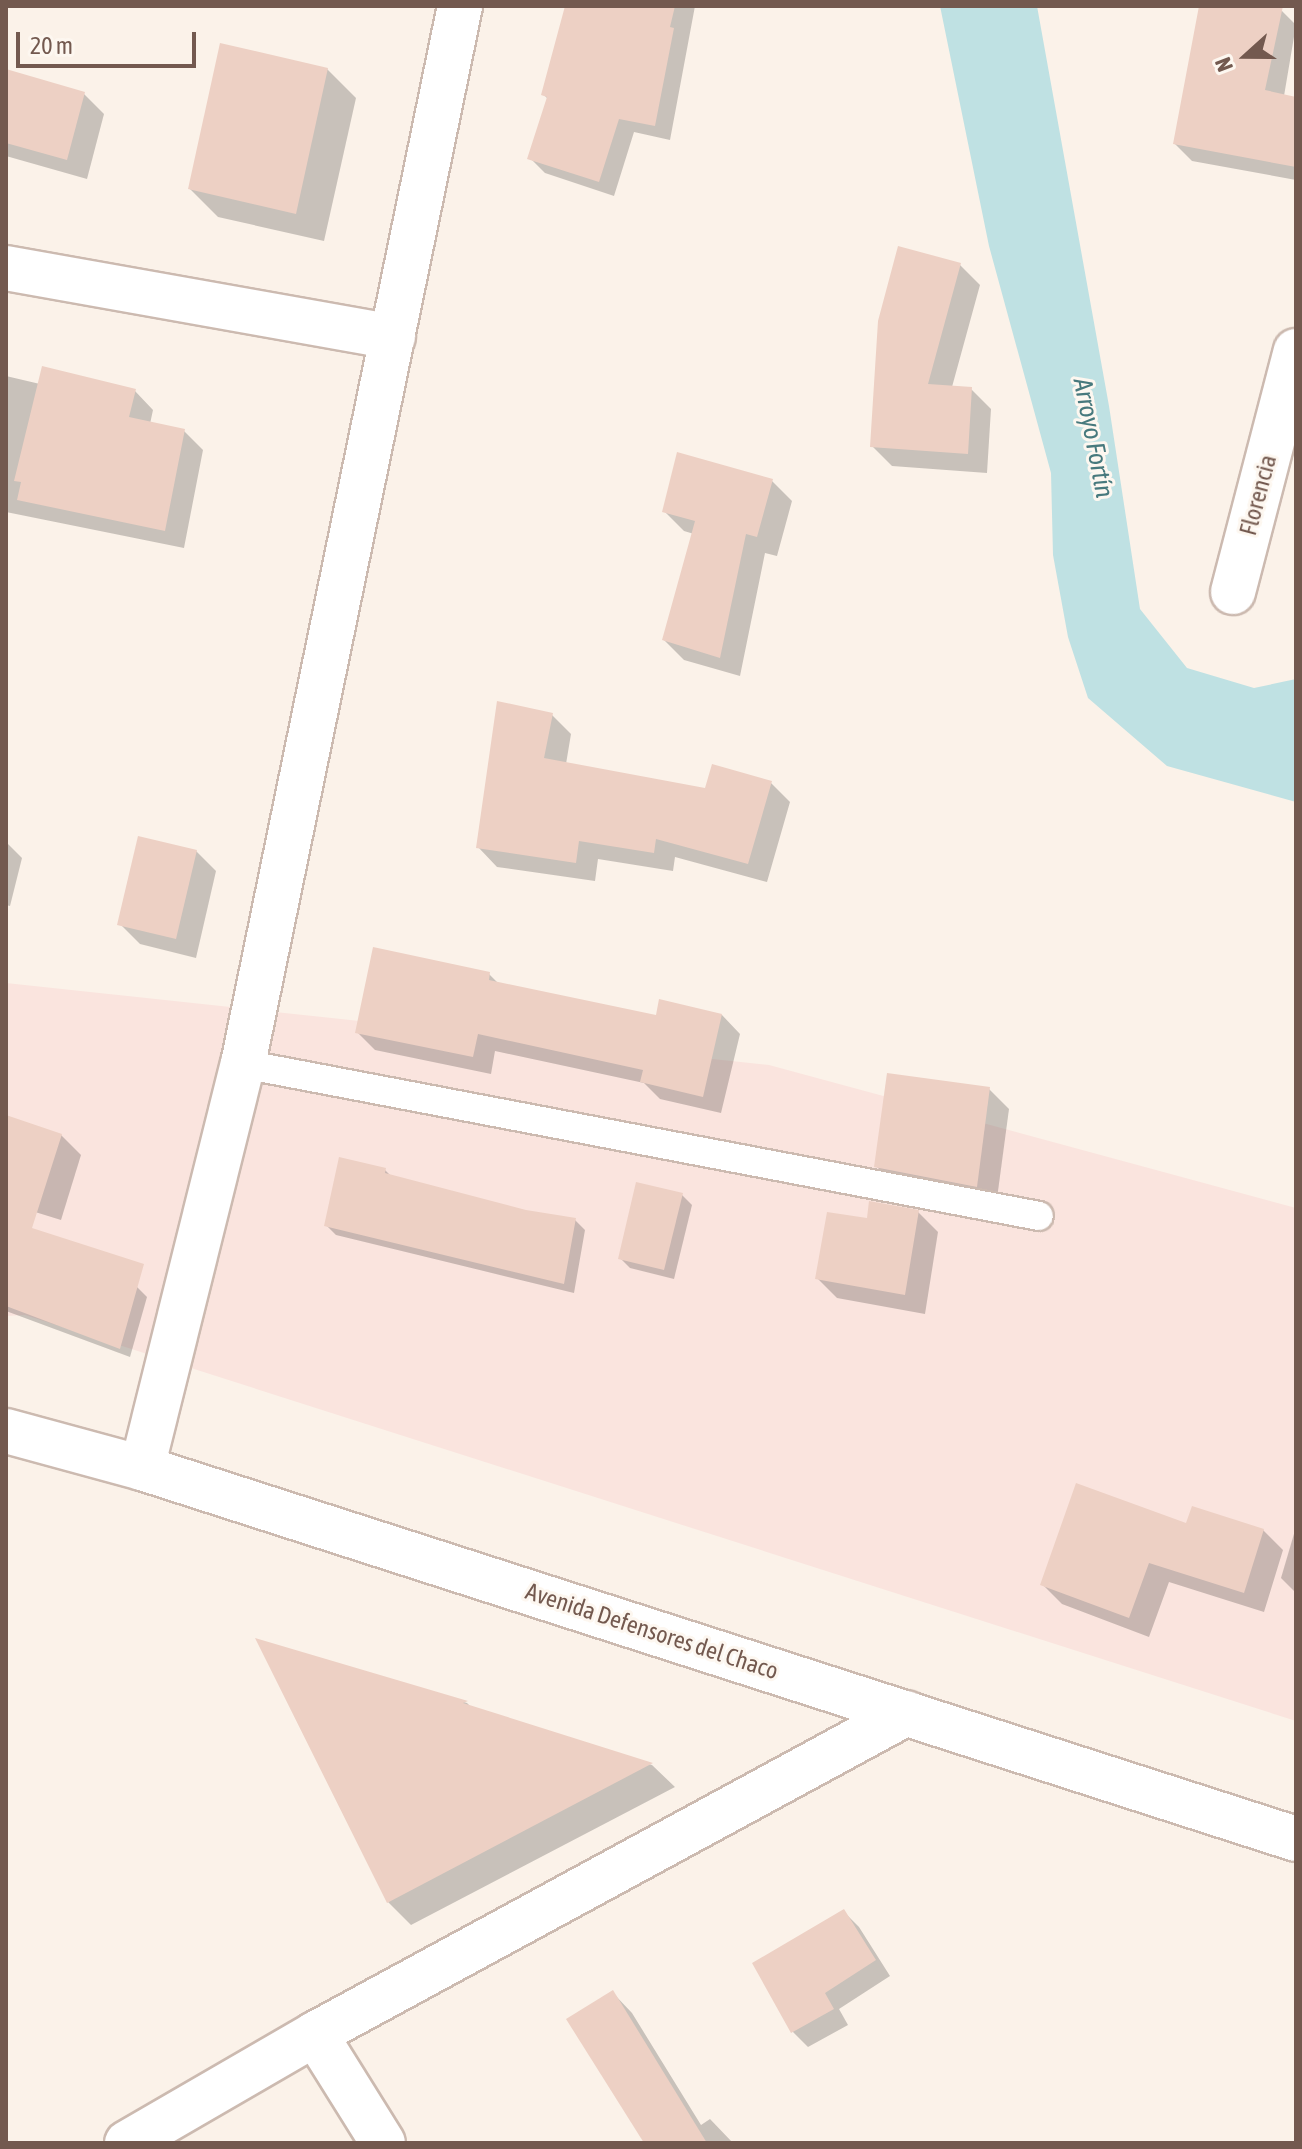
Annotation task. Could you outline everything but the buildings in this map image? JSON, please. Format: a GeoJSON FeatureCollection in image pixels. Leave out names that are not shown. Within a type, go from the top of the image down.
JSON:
{"type":"FeatureCollection","features":[{"type":"Feature","properties":{"kind":"street"},"geometry":{"type":"LineString","coordinates":[[142,1468],[243,1064],[460,6]]}},
{"type":"Feature","properties":{"kind":"street"},"geometry":{"type":"LineString","coordinates":[[6,268],[393,337]]}},
{"type":"Feature","properties":{"kind":"street","name":"Florencia"},"geometry":{"type":"LineString","coordinates":[[1233,592],[1295,357]]}},
{"type":"Feature","properties":{"kind":"street","name":"Avenida Defensores del Chaco"},"geometry":{"type":"LineString","coordinates":[[6,1431],[142,1468],[1296,1839]]}},
{"type":"Feature","properties":{"kind":"street"},"geometry":{"type":"LineString","coordinates":[[127,2143],[315,2034],[907,1713]]}},
{"type":"Feature","properties":{"kind":"street"},"geometry":{"type":"LineString","coordinates":[[315,2034],[383,2143]]}},
{"type":"Feature","properties":{"kind":"lane"},"geometry":{"type":"LineString","coordinates":[[243,1064],[1039,1216]]}},
{"type":"Feature","properties":{"kind":"shaded area"},"geometry":{"type":"Polygon","coordinates":[[[6,983],[769,1065],[1296,1208],[1296,1721],[25,1315],[6,1316],[6,983]]]}},
{"type":"Feature","properties":{"kind":"water","name":"Arroyo Fortín"},"geometry":{"type":"Polygon","coordinates":[[[940,6],[1037,6],[1109,406],[1140,609],[1187,668],[1254,688],[1296,679],[1296,802],[1167,766],[1088,698],[1068,637],[1053,555],[1051,473],[989,246],[940,6]]]}}]}
